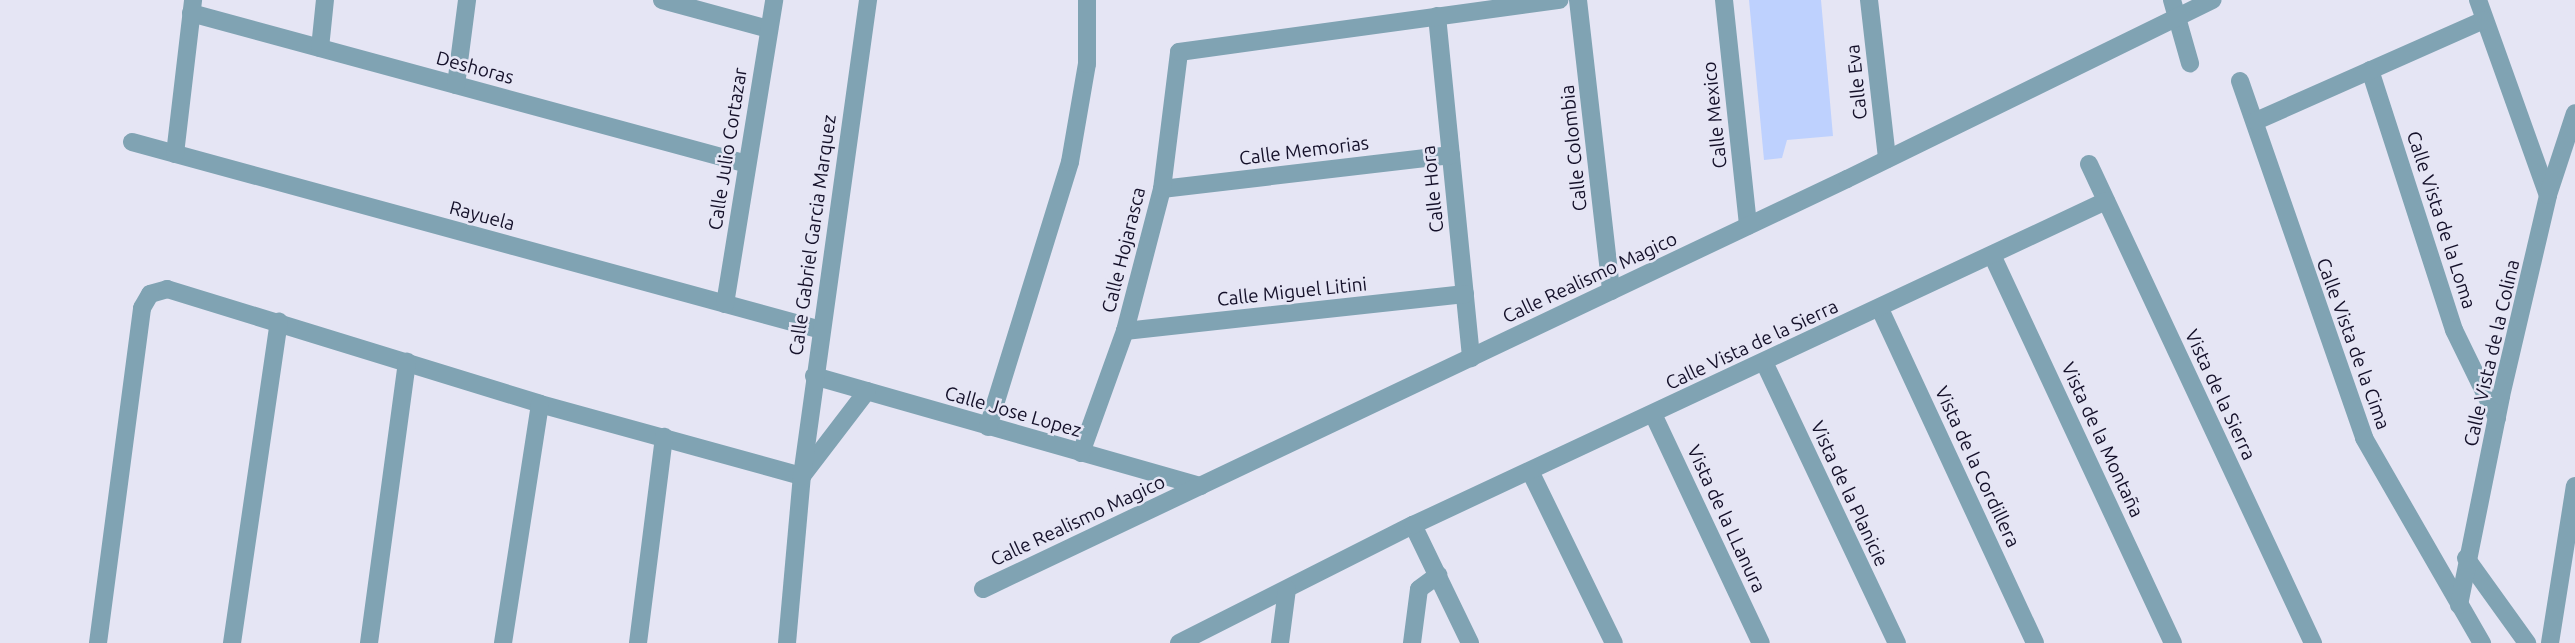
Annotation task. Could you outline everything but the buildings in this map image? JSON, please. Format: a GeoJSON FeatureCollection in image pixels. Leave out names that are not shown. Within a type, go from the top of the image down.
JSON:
{"type":"FeatureCollection","features":[{"type":"Feature","properties":{"kind":"street"},"geometry":{"type":"LineString","coordinates":[[320,48],[326,0]]}},
{"type":"Feature","properties":{"kind":"street"},"geometry":{"type":"LineString","coordinates":[[456,85],[467,0]]}},
{"type":"Feature","properties":{"kind":"street"},"geometry":{"type":"LineString","coordinates":[[662,0],[769,29]]}},
{"type":"Feature","properties":{"kind":"street","name":"Calle Julio Cortazar"},"geometry":{"type":"LineString","coordinates":[[725,304],[774,0]]}},
{"type":"Feature","properties":{"kind":"street","name":"Calle Gabriel Garcia Marquez"},"geometry":{"type":"LineString","coordinates":[[787,643],[814,376],[868,0]]}},
{"type":"Feature","properties":{"kind":"street"},"geometry":{"type":"LineString","coordinates":[[988,427],[1070,162],[1087,64],[1087,0]]}},
{"type":"Feature","properties":{"kind":"street"},"geometry":{"type":"LineString","coordinates":[[1437,16],[1559,0]]}},
{"type":"Feature","properties":{"kind":"street","name":"Calle Colombia"},"geometry":{"type":"LineString","coordinates":[[1578,0],[1611,291]]}},
{"type":"Feature","properties":{"kind":"street","name":"Calle Mexico"},"geometry":{"type":"LineString","coordinates":[[1724,0],[1748,226]]}},
{"type":"Feature","properties":{"kind":"street","name":"Calle Eva"},"geometry":{"type":"LineString","coordinates":[[1869,0],[1887,159]]}},
{"type":"Feature","properties":{"kind":"street","name":"Calle Realismo Magico"},"geometry":{"type":"LineString","coordinates":[[983,589],[1887,159],[2175,9],[2212,0]]}},
{"type":"Feature","properties":{"kind":"street"},"geometry":{"type":"LineString","coordinates":[[2478,0],[2549,195]]}},
{"type":"Feature","properties":{"kind":"street"},"geometry":{"type":"LineString","coordinates":[[175,153],[192,6]]}},
{"type":"Feature","properties":{"kind":"street","name":"Deshoras"},"geometry":{"type":"LineString","coordinates":[[192,6],[320,48],[747,164]]}},
{"type":"Feature","properties":{"kind":"street"},"geometry":{"type":"LineString","coordinates":[[2175,9],[2190,63]]}},
{"type":"Feature","properties":{"kind":"street","name":"Calle Hojarasca"},"geometry":{"type":"LineString","coordinates":[[1081,453],[1125,331],[1162,189],[1180,52],[1437,16]]}},
{"type":"Feature","properties":{"kind":"street","name":"Calle Hora"},"geometry":{"type":"LineString","coordinates":[[1437,16],[1471,358]]}},
{"type":"Feature","properties":{"kind":"street"},"geometry":{"type":"LineString","coordinates":[[2256,121],[2484,20]]}},
{"type":"Feature","properties":{"kind":"street","name":"Calle Vista de la Loma"},"geometry":{"type":"LineString","coordinates":[[2370,70],[2454,330],[2497,418]]}},
{"type":"Feature","properties":{"kind":"street","name":"Calle Vista de la Cima"},"geometry":{"type":"LineString","coordinates":[[2240,81],[2364,438],[2482,643]]}},
{"type":"Feature","properties":{"kind":"street","name":"Calle Vista de la Colina"},"geometry":{"type":"LineString","coordinates":[[2459,605],[2466,558],[2549,195],[2575,113]]}},
{"type":"Feature","properties":{"kind":"street","name":"Rayuela"},"geometry":{"type":"LineString","coordinates":[[132,142],[821,330]]}},
{"type":"Feature","properties":{"kind":"street","name":"Calle Memorias"},"geometry":{"type":"LineString","coordinates":[[1162,189],[1451,155]]}},
{"type":"Feature","properties":{"kind":"street","name":"Vista de la Sierra"},"geometry":{"type":"LineString","coordinates":[[2090,164],[2313,643]]}},
{"type":"Feature","properties":{"kind":"street","name":"Calle Vista de la Sierra"},"geometry":{"type":"LineString","coordinates":[[1180,643],[1413,525],[1880,309],[2106,201]]}},
{"type":"Feature","properties":{"kind":"street","name":"Vista de la Montaña"},"geometry":{"type":"LineString","coordinates":[[1992,255],[2173,643]]}},
{"type":"Feature","properties":{"kind":"street"},"geometry":{"type":"LineString","coordinates":[[98,643],[142,308],[150,294],[167,289],[279,321],[540,404],[802,476],[867,391]]}},
{"type":"Feature","properties":{"kind":"street","name":"Calle Miguel Litini"},"geometry":{"type":"LineString","coordinates":[[1125,331],[1465,294]]}},
{"type":"Feature","properties":{"kind":"street","name":"Vista de la Cordillera"},"geometry":{"type":"LineString","coordinates":[[1880,309],[2035,643]]}},
{"type":"Feature","properties":{"kind":"street"},"geometry":{"type":"LineString","coordinates":[[232,643],[279,321]]}},
{"type":"Feature","properties":{"kind":"street"},"geometry":{"type":"LineString","coordinates":[[369,643],[407,362]]}},
{"type":"Feature","properties":{"kind":"street","name":"Vista de la Planicie"},"geometry":{"type":"LineString","coordinates":[[1764,362],[1897,643]]}},
{"type":"Feature","properties":{"kind":"street","name":"Calle Jose Lopez"},"geometry":{"type":"LineString","coordinates":[[814,376],[1201,486]]}},
{"type":"Feature","properties":{"kind":"street"},"geometry":{"type":"LineString","coordinates":[[503,643],[540,404]]}},
{"type":"Feature","properties":{"kind":"street","name":"Vista de la LLanura"},"geometry":{"type":"LineString","coordinates":[[1653,414],[1761,643]]}},
{"type":"Feature","properties":{"kind":"street"},"geometry":{"type":"LineString","coordinates":[[638,643],[664,437]]}},
{"type":"Feature","properties":{"kind":"street"},"geometry":{"type":"LineString","coordinates":[[1530,471],[1614,643]]}},
{"type":"Feature","properties":{"kind":"street"},"geometry":{"type":"LineString","coordinates":[[2550,643],[2575,486]]}},
{"type":"Feature","properties":{"kind":"street"},"geometry":{"type":"LineString","coordinates":[[1413,525],[1470,643]]}},
{"type":"Feature","properties":{"kind":"street"},"geometry":{"type":"LineString","coordinates":[[2466,558],[2528,643]]}},
{"type":"Feature","properties":{"kind":"street"},"geometry":{"type":"LineString","coordinates":[[1412,643],[1419,589],[1437,575]]}},
{"type":"Feature","properties":{"kind":"street"},"geometry":{"type":"LineString","coordinates":[[1280,643],[1287,589]]}}]}
